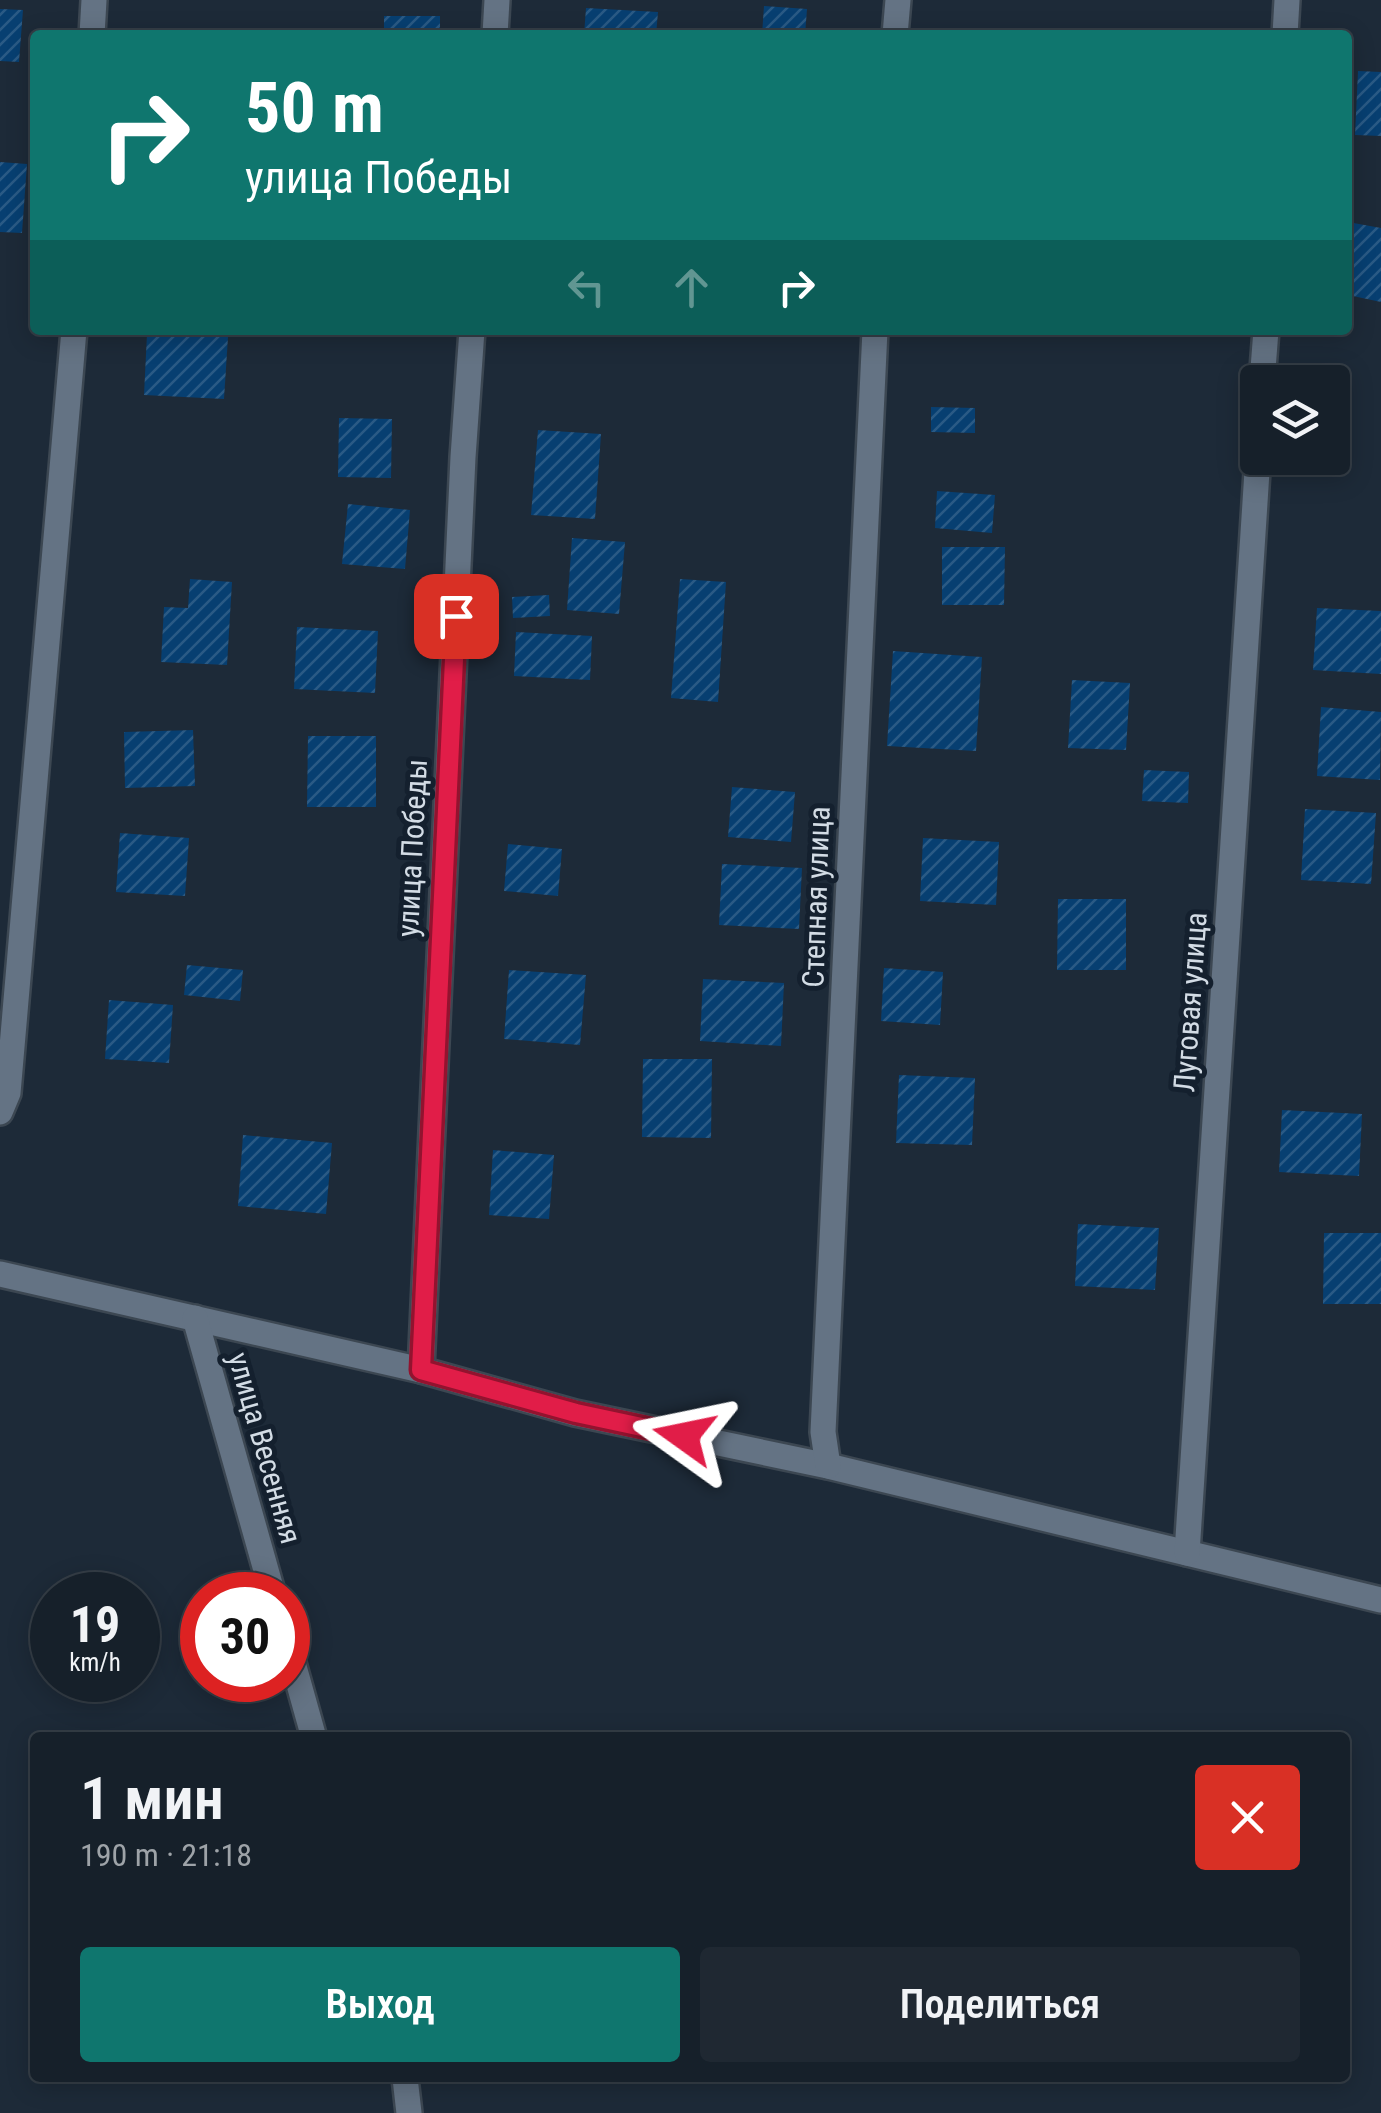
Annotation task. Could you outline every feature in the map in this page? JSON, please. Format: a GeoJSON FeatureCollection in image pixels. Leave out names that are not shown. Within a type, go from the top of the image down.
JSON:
{"type":"FeatureCollection","features":[{"type":"Feature","properties":{"kind":"street"},"geometry":{"type":"LineString","coordinates":[[92,30],[94,0]]}},
{"type":"Feature","properties":{"kind":"street"},"geometry":{"type":"LineString","coordinates":[[495,30],[497,0]]}},
{"type":"Feature","properties":{"kind":"street"},"geometry":{"type":"LineString","coordinates":[[895,30],[898,0]]}},
{"type":"Feature","properties":{"kind":"street"},"geometry":{"type":"LineString","coordinates":[[1285,30],[1287,0]]}},
{"type":"Feature","properties":{"kind":"street"},"geometry":{"type":"LineString","coordinates":[[0,1112],[8,1093],[74,335]]}},
{"type":"Feature","properties":{"kind":"street","name":"улица Победы"},"geometry":{"type":"LineString","coordinates":[[421,1370],[472,335]]}},
{"type":"Feature","properties":{"kind":"street","name":"Степная улица"},"geometry":{"type":"LineString","coordinates":[[828,1466],[823,1432],[875,335]]}},
{"type":"Feature","properties":{"kind":"street"},"geometry":{"type":"LineString","coordinates":[[1263,365],[1266,335]]}},
{"type":"Feature","properties":{"kind":"street","name":"Луговая улица"},"geometry":{"type":"LineString","coordinates":[[1186,1553],[1257,475]]}},
{"type":"Feature","properties":{"kind":"street"},"geometry":{"type":"LineString","coordinates":[[0,1274],[421,1370],[576,1413],[828,1466],[1381,1600]]}},
{"type":"Feature","properties":{"kind":"street","name":"улица Весенняя"},"geometry":{"type":"LineString","coordinates":[[195,1318],[267,1572]]}},
{"type":"Feature","properties":{"kind":"street"},"geometry":{"type":"LineString","coordinates":[[304,1702],[312,1732]]}},
{"type":"Feature","properties":{"kind":"street"},"geometry":{"type":"LineString","coordinates":[[405,2082],[408,2113]]}},
{"type":"Feature","properties":{"kind":"building"},"geometry":{"type":"Polygon","coordinates":[[[764,6],[807,9],[805,30],[762,30],[764,6]]]}},
{"type":"Feature","properties":{"kind":"building"},"geometry":{"type":"Polygon","coordinates":[[[586,8],[658,12],[656,30],[584,30],[586,8]]]}},
{"type":"Feature","properties":{"kind":"building"},"geometry":{"type":"Polygon","coordinates":[[[0,9],[23,10],[19,62],[0,61],[0,9]]]}},
{"type":"Feature","properties":{"kind":"building"},"geometry":{"type":"Polygon","coordinates":[[[384,16],[440,16],[440,30],[384,30],[384,16]]]}},
{"type":"Feature","properties":{"kind":"building"},"geometry":{"type":"Polygon","coordinates":[[[1358,71],[1381,72],[1381,136],[1355,135],[1358,71]]]}},
{"type":"Feature","properties":{"kind":"building"},"geometry":{"type":"Polygon","coordinates":[[[0,162],[27,164],[22,233],[0,232],[0,162]]]}},
{"type":"Feature","properties":{"kind":"building"},"geometry":{"type":"Polygon","coordinates":[[[1352,223],[1381,228],[1381,302],[1352,296],[1352,223]]]}},
{"type":"Feature","properties":{"kind":"building"},"geometry":{"type":"Polygon","coordinates":[[[147,335],[228,337],[224,399],[144,395],[147,335]]]}},
{"type":"Feature","properties":{"kind":"building"},"geometry":{"type":"Polygon","coordinates":[[[931,407],[975,408],[975,433],[931,432],[931,407]]]}},
{"type":"Feature","properties":{"kind":"building"},"geometry":{"type":"Polygon","coordinates":[[[339,418],[392,419],[391,478],[338,477],[339,418]]]}},
{"type":"Feature","properties":{"kind":"building"},"geometry":{"type":"Polygon","coordinates":[[[538,430],[601,434],[595,519],[531,515],[538,430]]]}},
{"type":"Feature","properties":{"kind":"building"},"geometry":{"type":"Polygon","coordinates":[[[937,491],[995,495],[992,533],[935,528],[937,491]]]}},
{"type":"Feature","properties":{"kind":"building"},"geometry":{"type":"Polygon","coordinates":[[[348,504],[410,510],[405,569],[342,564],[348,504]]]}},
{"type":"Feature","properties":{"kind":"building"},"geometry":{"type":"Polygon","coordinates":[[[572,538],[625,542],[619,614],[567,610],[572,538]]]}},
{"type":"Feature","properties":{"kind":"building"},"geometry":{"type":"Polygon","coordinates":[[[942,547],[1005,547],[1004,605],[942,605],[942,547]]]}},
{"type":"Feature","properties":{"kind":"building"},"geometry":{"type":"Polygon","coordinates":[[[190,579],[232,582],[227,665],[161,662],[164,607],[188,608],[190,579]]]}},
{"type":"Feature","properties":{"kind":"building"},"geometry":{"type":"Polygon","coordinates":[[[680,579],[726,582],[718,702],[671,698],[680,579]]]}},
{"type":"Feature","properties":{"kind":"building"},"geometry":{"type":"Polygon","coordinates":[[[549,595],[550,616],[513,618],[512,597],[549,595]]]}},
{"type":"Feature","properties":{"kind":"building"},"geometry":{"type":"Polygon","coordinates":[[[1317,608],[1381,611],[1381,674],[1313,670],[1317,608]]]}},
{"type":"Feature","properties":{"kind":"building"},"geometry":{"type":"Polygon","coordinates":[[[297,627],[378,631],[375,693],[294,689],[297,627]]]}},
{"type":"Feature","properties":{"kind":"building"},"geometry":{"type":"Polygon","coordinates":[[[516,632],[592,636],[590,680],[514,676],[516,632]]]}},
{"type":"Feature","properties":{"kind":"building"},"geometry":{"type":"Polygon","coordinates":[[[893,651],[982,657],[976,751],[887,746],[893,651]]]}},
{"type":"Feature","properties":{"kind":"building"},"geometry":{"type":"Polygon","coordinates":[[[1072,680],[1130,683],[1126,750],[1068,748],[1072,680]]]}},
{"type":"Feature","properties":{"kind":"building"},"geometry":{"type":"Polygon","coordinates":[[[1321,707],[1381,712],[1380,780],[1317,776],[1321,707]]]}},
{"type":"Feature","properties":{"kind":"building"},"geometry":{"type":"Polygon","coordinates":[[[193,730],[195,786],[125,788],[124,732],[193,730]]]}},
{"type":"Feature","properties":{"kind":"building"},"geometry":{"type":"Polygon","coordinates":[[[308,736],[376,736],[376,807],[307,807],[308,736]]]}},
{"type":"Feature","properties":{"kind":"building"},"geometry":{"type":"Polygon","coordinates":[[[1144,770],[1189,772],[1188,803],[1142,801],[1144,770]]]}},
{"type":"Feature","properties":{"kind":"building"},"geometry":{"type":"Polygon","coordinates":[[[732,787],[795,792],[791,842],[728,837],[732,787]]]}},
{"type":"Feature","properties":{"kind":"building"},"geometry":{"type":"Polygon","coordinates":[[[1305,809],[1376,813],[1371,884],[1301,880],[1305,809]]]}},
{"type":"Feature","properties":{"kind":"building"},"geometry":{"type":"Polygon","coordinates":[[[120,833],[189,838],[185,896],[116,892],[120,833]]]}},
{"type":"Feature","properties":{"kind":"building"},"geometry":{"type":"Polygon","coordinates":[[[923,838],[999,842],[996,905],[920,901],[923,838]]]}},
{"type":"Feature","properties":{"kind":"building"},"geometry":{"type":"Polygon","coordinates":[[[508,844],[562,849],[558,896],[504,891],[508,844]]]}},
{"type":"Feature","properties":{"kind":"building"},"geometry":{"type":"Polygon","coordinates":[[[722,864],[802,868],[799,929],[719,925],[722,864]]]}},
{"type":"Feature","properties":{"kind":"building"},"geometry":{"type":"Polygon","coordinates":[[[1058,899],[1126,899],[1126,970],[1057,970],[1058,899]]]}},
{"type":"Feature","properties":{"kind":"building"},"geometry":{"type":"Polygon","coordinates":[[[187,965],[243,970],[240,1001],[184,995],[187,965]]]}},
{"type":"Feature","properties":{"kind":"building"},"geometry":{"type":"Polygon","coordinates":[[[884,968],[943,972],[940,1025],[881,1021],[884,968]]]}},
{"type":"Feature","properties":{"kind":"building"},"geometry":{"type":"Polygon","coordinates":[[[509,970],[586,975],[580,1045],[504,1039],[509,970]]]}},
{"type":"Feature","properties":{"kind":"building"},"geometry":{"type":"Polygon","coordinates":[[[703,979],[784,983],[781,1046],[700,1041],[703,979]]]}},
{"type":"Feature","properties":{"kind":"building"},"geometry":{"type":"Polygon","coordinates":[[[109,1000],[173,1005],[169,1063],[105,1059],[109,1000]]]}},
{"type":"Feature","properties":{"kind":"building"},"geometry":{"type":"Polygon","coordinates":[[[643,1059],[712,1059],[711,1138],[642,1137],[643,1059]]]}},
{"type":"Feature","properties":{"kind":"building"},"geometry":{"type":"Polygon","coordinates":[[[899,1075],[975,1078],[972,1145],[896,1143],[899,1075]]]}},
{"type":"Feature","properties":{"kind":"building"},"geometry":{"type":"Polygon","coordinates":[[[1282,1110],[1362,1114],[1359,1176],[1279,1172],[1282,1110]]]}},
{"type":"Feature","properties":{"kind":"building"},"geometry":{"type":"Polygon","coordinates":[[[243,1135],[332,1143],[326,1214],[238,1206],[243,1135]]]}},
{"type":"Feature","properties":{"kind":"building"},"geometry":{"type":"Polygon","coordinates":[[[493,1150],[554,1155],[549,1219],[489,1215],[493,1150]]]}},
{"type":"Feature","properties":{"kind":"building"},"geometry":{"type":"Polygon","coordinates":[[[1078,1224],[1159,1228],[1155,1290],[1075,1286],[1078,1224]]]}},
{"type":"Feature","properties":{"kind":"building"},"geometry":{"type":"Polygon","coordinates":[[[1324,1233],[1381,1233],[1381,1304],[1323,1304],[1324,1233]]]}},
{"type":"Feature","properties":{"kind":"route"},"geometry":{"type":"LineString","coordinates":[[456,616],[421,1370],[576,1413],[684,1436]]}}]}
